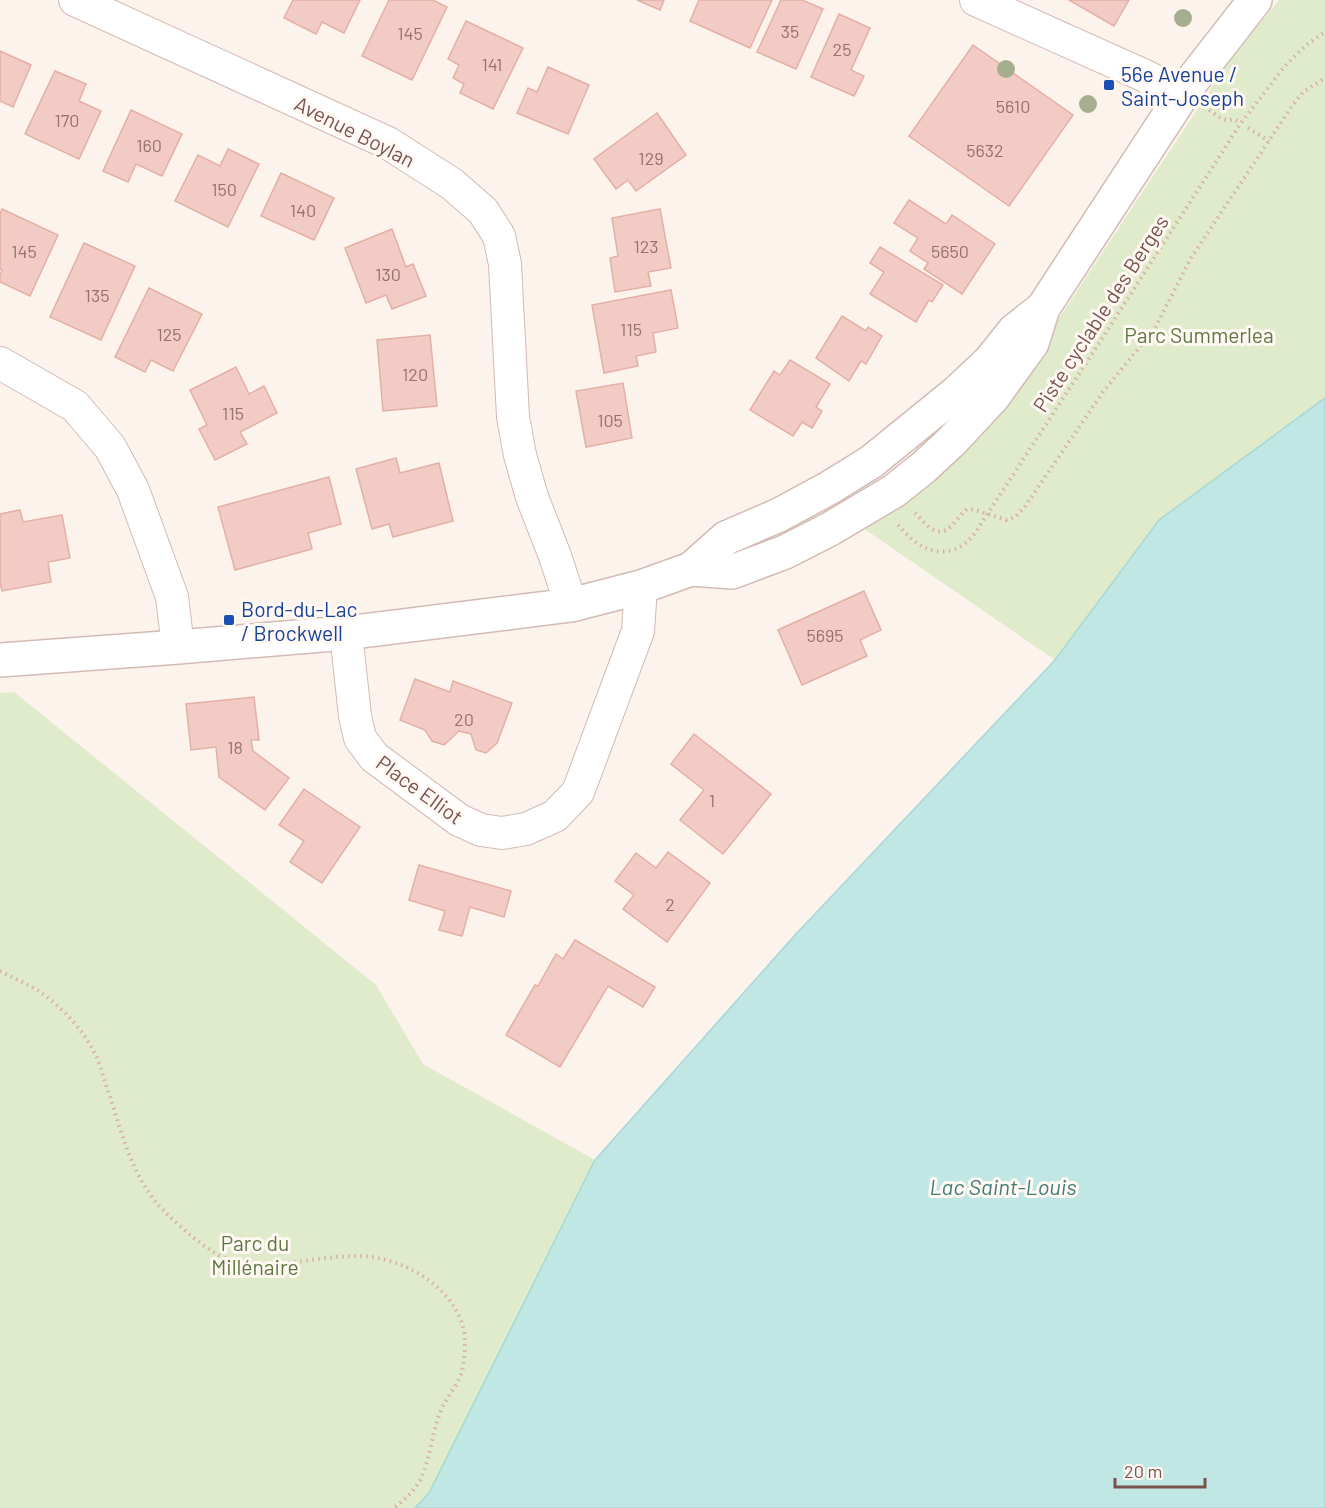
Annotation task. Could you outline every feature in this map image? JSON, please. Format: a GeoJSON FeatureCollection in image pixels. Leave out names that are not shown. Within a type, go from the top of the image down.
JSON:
{"type":"FeatureCollection","features":[{"type":"Feature","properties":{"kind":"street","name":"Avenue Boylan"},"geometry":{"type":"LineString","coordinates":[[75,0],[388,143],[452,184],[483,211],[499,236],[505,264],[513,417],[520,455],[531,497],[555,556],[571,605]]}},
{"type":"Feature","properties":{"kind":"street"},"geometry":{"type":"LineString","coordinates":[[976,0],[1143,75],[1195,102]]}},
{"type":"Feature","properties":{"kind":"street"},"geometry":{"type":"LineString","coordinates":[[0,660],[346,633],[571,605],[641,586],[691,568],[726,538],[829,488],[871,462],[956,393],[990,361],[1014,331],[1043,308],[1195,102],[1255,0]]}},
{"type":"Feature","properties":{"kind":"street"},"geometry":{"type":"LineString","coordinates":[[691,568],[732,572],[785,552],[830,529],[894,491],[952,441],[993,397],[1032,343],[1043,308]]}},
{"type":"Feature","properties":{"kind":"street"},"geometry":{"type":"LineString","coordinates":[[0,363],[75,406],[110,447],[133,490],[172,597],[178,647]]}},
{"type":"Feature","properties":{"kind":"street","name":"Place Elliot"},"geometry":{"type":"LineString","coordinates":[[346,633],[355,716],[360,738],[374,757],[459,820],[481,830],[502,833],[526,829],[555,816],[578,792],[639,631],[641,586]]}},
{"type":"Feature","properties":{"kind":"path","name":"Piste cyclable des Berges"},"geometry":{"type":"LineString","coordinates":[[893,520],[912,540],[933,551],[955,550],[966,544],[1241,123],[1285,66],[1306,45],[1325,32]]}},
{"type":"Feature","properties":{"kind":"path"},"geometry":{"type":"LineString","coordinates":[[910,509],[934,531],[941,532],[949,528],[967,509],[1007,520],[1015,517],[1024,508],[1103,392],[1155,328],[1191,258],[1292,106],[1303,92],[1325,78]]}},
{"type":"Feature","properties":{"kind":"path"},"geometry":{"type":"LineString","coordinates":[[1195,102],[1223,119],[1228,121],[1233,119],[1241,123]]}},
{"type":"Feature","properties":{"kind":"path"},"geometry":{"type":"LineString","coordinates":[[1248,128],[1269,141]]}},
{"type":"Feature","properties":{"kind":"path"},"geometry":{"type":"LineString","coordinates":[[0,971],[40,992],[63,1011],[80,1030],[95,1053],[126,1149],[145,1187],[160,1208],[188,1234],[225,1257],[244,1264],[271,1265],[358,1256],[384,1260],[406,1266],[431,1282],[451,1302],[463,1328],[465,1347],[462,1372],[440,1413],[420,1479],[412,1492],[394,1508]]}},
{"type":"Feature","properties":{"kind":"green space","name":"Parc Summerlea"},"geometry":{"type":"Polygon","coordinates":[[[1279,0],[1325,0],[1325,398],[1159,520],[1055,660],[863,528],[1016,383],[1230,60],[1279,0]]]}},
{"type":"Feature","properties":{"kind":"green space","name":"Parc du Millénaire"},"geometry":{"type":"Polygon","coordinates":[[[14,692],[376,985],[423,1064],[595,1160],[429,1494],[415,1508],[0,1508],[0,693],[14,692]]]}},
{"type":"Feature","properties":{"kind":"water","name":"Lac Saint-Louis"},"geometry":{"type":"Polygon","coordinates":[[[1325,398],[1325,1508],[415,1508],[429,1493],[595,1160],[795,935],[1055,660],[1159,520],[1325,398]]]}},
{"type":"Feature","properties":{"kind":"building"},"geometry":{"type":"Polygon","coordinates":[[[293,0],[360,0],[344,33],[322,22],[316,34],[284,18],[293,0]]]}},
{"type":"Feature","properties":{"kind":"building"},"geometry":{"type":"Polygon","coordinates":[[[389,0],[433,0],[447,7],[412,80],[362,56],[389,0]]]}},
{"type":"Feature","properties":{"kind":"building"},"geometry":{"type":"Polygon","coordinates":[[[637,0],[664,0],[660,10],[637,0]]]}},
{"type":"Feature","properties":{"kind":"building"},"geometry":{"type":"Polygon","coordinates":[[[699,0],[772,0],[750,48],[690,21],[699,0]]]}},
{"type":"Feature","properties":{"kind":"building"},"geometry":{"type":"Polygon","coordinates":[[[781,0],[802,0],[823,9],[796,69],[757,52],[781,0]]]}},
{"type":"Feature","properties":{"kind":"building"},"geometry":{"type":"Polygon","coordinates":[[[1069,0],[1129,0],[1114,26],[1069,0]]]}},
{"type":"Feature","properties":{"kind":"building"},"geometry":{"type":"Polygon","coordinates":[[[839,14],[870,28],[851,70],[864,76],[854,96],[811,77],[839,14]]]}},
{"type":"Feature","properties":{"kind":"building"},"geometry":{"type":"Polygon","coordinates":[[[466,21],[523,48],[493,109],[460,93],[464,84],[453,78],[459,65],[448,59],[466,21]]]}},
{"type":"Feature","properties":{"kind":"building"},"geometry":{"type":"Polygon","coordinates":[[[973,45],[1073,115],[1009,206],[909,136],[973,45]]]}},
{"type":"Feature","properties":{"kind":"building"},"geometry":{"type":"Polygon","coordinates":[[[0,51],[31,65],[13,107],[0,101],[0,51]]]}},
{"type":"Feature","properties":{"kind":"building"},"geometry":{"type":"Polygon","coordinates":[[[548,67],[589,85],[568,134],[517,113],[528,88],[537,92],[548,67]]]}},
{"type":"Feature","properties":{"kind":"building"},"geometry":{"type":"Polygon","coordinates":[[[55,71],[86,84],[79,101],[101,111],[79,159],[25,134],[55,71]]]}},
{"type":"Feature","properties":{"kind":"building"},"geometry":{"type":"Polygon","coordinates":[[[131,110],[182,134],[162,176],[136,164],[128,182],[103,171],[131,110]]]}},
{"type":"Feature","properties":{"kind":"building"},"geometry":{"type":"Polygon","coordinates":[[[657,113],[686,155],[636,191],[628,180],[616,189],[594,159],[657,113]]]}},
{"type":"Feature","properties":{"kind":"building"},"geometry":{"type":"Polygon","coordinates":[[[228,149],[259,164],[228,227],[175,201],[198,155],[220,166],[228,149]]]}},
{"type":"Feature","properties":{"kind":"building"},"geometry":{"type":"Polygon","coordinates":[[[281,173],[334,198],[314,240],[261,216],[281,173]]]}},
{"type":"Feature","properties":{"kind":"building"},"geometry":{"type":"Polygon","coordinates":[[[909,200],[946,224],[952,215],[995,244],[962,294],[924,269],[928,263],[910,251],[918,238],[894,223],[909,200]]]}},
{"type":"Feature","properties":{"kind":"building"},"geometry":{"type":"Polygon","coordinates":[[[2,209],[58,235],[30,296],[0,282],[2,270],[0,269],[0,214],[2,209]]]}},
{"type":"Feature","properties":{"kind":"building"},"geometry":{"type":"Polygon","coordinates":[[[660,209],[671,268],[648,272],[651,286],[615,292],[610,258],[618,256],[612,218],[660,209]]]}},
{"type":"Feature","properties":{"kind":"building"},"geometry":{"type":"Polygon","coordinates":[[[392,229],[406,267],[413,264],[426,296],[392,309],[386,295],[366,303],[345,248],[392,229]]]}},
{"type":"Feature","properties":{"kind":"building"},"geometry":{"type":"Polygon","coordinates":[[[84,243],[135,266],[101,340],[50,317],[84,243]]]}},
{"type":"Feature","properties":{"kind":"building"},"geometry":{"type":"Polygon","coordinates":[[[880,247],[943,285],[932,302],[929,300],[916,322],[870,294],[884,272],[870,263],[880,247]]]}},
{"type":"Feature","properties":{"kind":"building"},"geometry":{"type":"Polygon","coordinates":[[[149,288],[202,314],[173,371],[151,360],[145,372],[115,357],[149,288]]]}},
{"type":"Feature","properties":{"kind":"building"},"geometry":{"type":"Polygon","coordinates":[[[671,290],[678,328],[653,333],[656,352],[636,356],[638,366],[604,373],[592,305],[671,290]]]}},
{"type":"Feature","properties":{"kind":"building"},"geometry":{"type":"Polygon","coordinates":[[[842,316],[866,331],[868,327],[882,336],[866,364],[861,361],[849,381],[816,358],[842,316]]]}},
{"type":"Feature","properties":{"kind":"building"},"geometry":{"type":"Polygon","coordinates":[[[430,335],[437,406],[383,411],[377,340],[430,335]]]}},
{"type":"Feature","properties":{"kind":"building"},"geometry":{"type":"Polygon","coordinates":[[[790,360],[830,384],[816,407],[822,411],[812,428],[802,422],[793,436],[750,410],[774,371],[780,375],[790,360]]]}},
{"type":"Feature","properties":{"kind":"building"},"geometry":{"type":"Polygon","coordinates":[[[236,367],[249,394],[264,386],[277,413],[240,432],[247,444],[215,460],[199,429],[207,425],[190,390],[236,367]]]}},
{"type":"Feature","properties":{"kind":"building"},"geometry":{"type":"Polygon","coordinates":[[[623,383],[632,438],[586,447],[576,391],[623,383]]]}},
{"type":"Feature","properties":{"kind":"building"},"geometry":{"type":"Polygon","coordinates":[[[396,458],[400,473],[439,463],[453,521],[393,537],[389,524],[372,529],[356,469],[396,458]]]}},
{"type":"Feature","properties":{"kind":"building"},"geometry":{"type":"Polygon","coordinates":[[[329,477],[341,524],[308,533],[312,549],[235,570],[218,507],[329,477]]]}},
{"type":"Feature","properties":{"kind":"building"},"geometry":{"type":"Polygon","coordinates":[[[20,510],[23,522],[62,515],[70,558],[48,562],[51,582],[2,591],[0,514],[20,510]]]}},
{"type":"Feature","properties":{"kind":"building"},"geometry":{"type":"Polygon","coordinates":[[[864,591],[881,630],[860,640],[867,656],[802,685],[778,630],[864,591]]]}},
{"type":"Feature","properties":{"kind":"building"},"geometry":{"type":"Polygon","coordinates":[[[415,679],[450,692],[453,681],[512,703],[497,743],[486,753],[476,750],[471,734],[459,731],[444,745],[432,741],[425,730],[400,720],[415,679]]]}},
{"type":"Feature","properties":{"kind":"building"},"geometry":{"type":"Polygon","coordinates":[[[254,697],[259,740],[251,740],[253,751],[289,778],[265,810],[219,777],[216,747],[191,750],[186,704],[254,697]]]}},
{"type":"Feature","properties":{"kind":"building"},"geometry":{"type":"Polygon","coordinates":[[[694,734],[771,794],[723,854],[680,820],[704,790],[671,764],[694,734]]]}},
{"type":"Feature","properties":{"kind":"building"},"geometry":{"type":"Polygon","coordinates":[[[304,789],[360,827],[322,883],[290,862],[304,841],[279,825],[304,789]]]}},
{"type":"Feature","properties":{"kind":"building"},"geometry":{"type":"Polygon","coordinates":[[[668,852],[710,883],[667,942],[623,909],[634,895],[615,881],[636,853],[656,868],[668,852]]]}},
{"type":"Feature","properties":{"kind":"building"},"geometry":{"type":"Polygon","coordinates":[[[419,865],[511,891],[504,917],[470,907],[462,936],[439,930],[445,911],[409,900],[419,865]]]}},
{"type":"Feature","properties":{"kind":"building"},"geometry":{"type":"Polygon","coordinates":[[[575,940],[655,987],[643,1007],[608,986],[560,1067],[506,1035],[556,954],[563,959],[575,940]]]}},
{"type":"Feature","properties":{"kind":"place","name":"56e Avenue / Saint-Joseph"},"geometry":{"type":"Point","coordinates":[1109,85]}},
{"type":"Feature","properties":{"kind":"place","name":"Bord-du-Lac / Brockwell"},"geometry":{"type":"Point","coordinates":[229,620]}}]}
